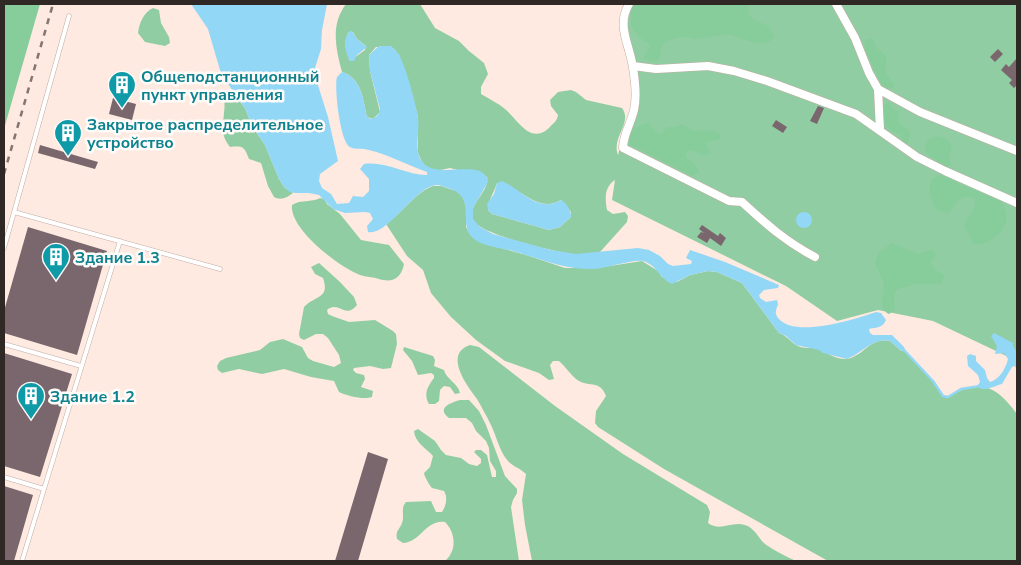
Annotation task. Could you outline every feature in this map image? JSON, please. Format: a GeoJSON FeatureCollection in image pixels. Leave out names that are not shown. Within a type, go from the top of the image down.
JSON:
{"type":"FeatureCollection","features":[{"type":"Feature","properties":{"kind":"street"},"geometry":{"type":"LineString","coordinates":[[628,4],[624,12],[623,26],[633,66],[635,108],[626,132],[623,148],[729,201],[742,202],[772,230],[788,242],[815,257]]}},
{"type":"Feature","properties":{"kind":"street"},"geometry":{"type":"LineString","coordinates":[[836,4],[856,38],[869,73],[878,89],[880,130]]}},
{"type":"Feature","properties":{"kind":"street"},"geometry":{"type":"LineString","coordinates":[[633,66],[656,69],[708,66],[766,80],[856,114],[916,157],[1017,203]]}},
{"type":"Feature","properties":{"kind":"street"},"geometry":{"type":"LineString","coordinates":[[878,89],[920,112],[1017,151]]}},
{"type":"Feature","properties":{"kind":"lane"},"geometry":{"type":"LineString","coordinates":[[4,248],[68,16]]}},
{"type":"Feature","properties":{"kind":"lane"},"geometry":{"type":"LineString","coordinates":[[14,212],[220,269]]}},
{"type":"Feature","properties":{"kind":"lane"},"geometry":{"type":"LineString","coordinates":[[22,561],[120,241]]}},
{"type":"Feature","properties":{"kind":"lane"},"geometry":{"type":"LineString","coordinates":[[4,344],[82,366]]}},
{"type":"Feature","properties":{"kind":"lane"},"geometry":{"type":"LineString","coordinates":[[4,477],[44,489]]}},
{"type":"Feature","properties":{"kind":"green space"},"geometry":{"type":"Polygon","coordinates":[[[4,4],[40,4],[4,129],[4,4]]]}},
{"type":"Feature","properties":{"kind":"green space"},"geometry":{"type":"Polygon","coordinates":[[[346,4],[420,4],[435,28],[459,41],[484,63],[488,74],[481,87],[481,94],[502,107],[530,132],[542,133],[556,121],[558,115],[551,106],[550,100],[558,92],[571,90],[586,100],[622,108],[625,119],[617,142],[618,155],[632,104],[630,65],[621,21],[628,4],[1017,4],[1017,361],[933,321],[878,310],[837,321],[786,286],[612,200],[615,180],[607,190],[607,210],[613,214],[625,212],[628,216],[627,222],[600,252],[590,254],[564,253],[519,242],[488,231],[473,220],[472,214],[485,188],[487,177],[450,168],[436,171],[429,169],[422,162],[418,153],[418,117],[399,55],[393,48],[376,47],[369,55],[370,71],[380,112],[373,119],[367,117],[358,84],[349,75],[342,72],[336,46],[336,29],[341,12],[346,4]],[[349,32],[346,46],[350,61],[365,50],[366,46],[356,38],[353,32],[349,32]],[[497,183],[488,206],[488,210],[492,214],[549,230],[560,227],[571,217],[571,212],[561,200],[547,204],[540,203],[508,185],[497,183]]]}},
{"type":"Feature","properties":{"kind":"green space"},"geometry":{"type":"Polygon","coordinates":[[[634,4],[748,4],[749,15],[756,21],[769,26],[774,37],[765,43],[759,43],[731,35],[718,35],[700,39],[679,37],[665,43],[661,48],[659,59],[653,62],[644,59],[644,55],[650,47],[649,44],[639,37],[631,27],[631,12],[634,4]]]}},
{"type":"Feature","properties":{"kind":"green space"},"geometry":{"type":"Polygon","coordinates":[[[153,8],[159,10],[161,23],[169,37],[170,43],[165,46],[145,42],[138,33],[142,18],[153,8]]]}},
{"type":"Feature","properties":{"kind":"green space"},"geometry":{"type":"Polygon","coordinates":[[[868,38],[873,39],[876,47],[887,59],[885,72],[894,85],[892,88],[886,90],[883,88],[865,50],[864,42],[868,38]]]}},
{"type":"Feature","properties":{"kind":"green space"},"geometry":{"type":"Polygon","coordinates":[[[233,93],[245,108],[252,126],[265,145],[279,179],[285,188],[293,193],[289,196],[282,199],[274,197],[268,186],[261,163],[249,159],[242,148],[230,147],[227,142],[223,134],[223,126],[225,96],[233,93]]]}},
{"type":"Feature","properties":{"kind":"green space"},"geometry":{"type":"Polygon","coordinates":[[[889,102],[893,109],[899,111],[899,123],[908,129],[910,133],[908,144],[903,144],[901,135],[887,127],[884,107],[889,102]]]}},
{"type":"Feature","properties":{"kind":"green space"},"geometry":{"type":"Polygon","coordinates":[[[648,123],[658,134],[662,133],[667,127],[676,127],[682,124],[694,131],[711,130],[719,133],[721,139],[707,142],[706,144],[710,152],[705,156],[691,150],[687,151],[686,157],[697,167],[699,172],[692,176],[630,145],[631,133],[648,123]]]}},
{"type":"Feature","properties":{"kind":"green space"},"geometry":{"type":"Polygon","coordinates":[[[937,136],[946,138],[952,147],[949,156],[951,165],[947,168],[926,153],[925,147],[928,140],[937,136]]]}},
{"type":"Feature","properties":{"kind":"green space"},"geometry":{"type":"Polygon","coordinates":[[[939,175],[1001,201],[1007,217],[1001,231],[985,243],[972,243],[969,233],[964,227],[973,210],[974,198],[959,199],[949,213],[938,211],[933,204],[930,187],[932,179],[939,175]]]}},
{"type":"Feature","properties":{"kind":"green space"},"geometry":{"type":"Polygon","coordinates":[[[433,186],[441,186],[456,191],[463,197],[466,207],[466,227],[470,234],[486,244],[565,268],[597,268],[642,261],[658,271],[662,277],[677,282],[690,275],[708,271],[717,272],[742,283],[779,333],[798,346],[818,349],[842,359],[847,359],[873,343],[890,341],[913,359],[933,381],[943,396],[948,397],[959,391],[978,386],[987,388],[1002,396],[1017,414],[1017,561],[828,561],[664,469],[598,427],[595,423],[596,411],[606,396],[601,388],[579,381],[559,361],[553,361],[550,365],[554,379],[549,380],[539,373],[505,361],[476,340],[451,317],[431,293],[423,270],[407,256],[386,224],[421,193],[433,186]]]}},
{"type":"Feature","properties":{"kind":"green space"},"geometry":{"type":"Polygon","coordinates":[[[320,198],[324,199],[327,204],[340,214],[361,240],[389,245],[404,264],[401,273],[395,279],[384,280],[351,271],[328,256],[307,236],[293,215],[292,205],[320,198]]]}},
{"type":"Feature","properties":{"kind":"green space"},"geometry":{"type":"Polygon","coordinates":[[[891,243],[918,254],[929,250],[934,251],[936,256],[931,262],[932,266],[943,274],[944,278],[940,284],[915,284],[896,290],[894,295],[895,310],[889,314],[882,306],[884,284],[875,261],[878,254],[891,243]]]}},
{"type":"Feature","properties":{"kind":"green space"},"geometry":{"type":"Polygon","coordinates":[[[319,263],[354,297],[357,305],[349,311],[335,307],[331,308],[327,310],[328,314],[349,322],[375,320],[396,334],[397,344],[391,368],[383,369],[370,366],[354,368],[353,370],[364,375],[365,379],[361,387],[373,391],[372,397],[360,398],[347,395],[339,392],[334,381],[284,369],[262,374],[239,369],[222,373],[218,370],[217,366],[220,361],[226,358],[260,350],[270,342],[283,339],[302,347],[308,358],[313,361],[334,367],[341,363],[339,355],[328,338],[323,334],[316,334],[304,340],[300,338],[299,334],[304,307],[321,296],[325,290],[323,278],[315,274],[311,267],[319,263]]]}},
{"type":"Feature","properties":{"kind":"green space"},"geometry":{"type":"Polygon","coordinates":[[[470,345],[479,347],[555,406],[623,454],[707,505],[710,512],[708,523],[712,526],[721,527],[740,524],[748,526],[765,544],[796,561],[532,561],[522,500],[526,474],[510,463],[505,457],[487,417],[463,379],[458,363],[458,355],[462,349],[470,345]]]}},
{"type":"Feature","properties":{"kind":"green space"},"geometry":{"type":"Polygon","coordinates":[[[404,347],[433,356],[435,360],[434,366],[444,370],[457,386],[460,393],[455,394],[450,387],[444,386],[440,390],[439,401],[435,404],[429,404],[426,393],[434,375],[431,373],[418,375],[412,361],[403,350],[404,347]]]}},
{"type":"Feature","properties":{"kind":"green space"},"geometry":{"type":"Polygon","coordinates":[[[460,400],[469,400],[479,411],[505,476],[517,489],[511,507],[519,561],[445,561],[452,552],[454,542],[449,526],[445,522],[433,524],[409,542],[403,543],[397,539],[398,530],[402,523],[403,507],[406,502],[431,501],[436,512],[442,512],[446,502],[444,491],[432,488],[425,476],[424,473],[430,467],[433,456],[419,442],[414,431],[418,429],[435,441],[446,455],[461,458],[469,464],[477,466],[481,463],[481,459],[474,452],[481,450],[487,455],[492,477],[496,477],[496,471],[490,461],[489,448],[486,441],[476,431],[472,423],[466,418],[449,418],[445,414],[444,409],[446,406],[460,400]]]}},
{"type":"Feature","properties":{"kind":"water"},"geometry":{"type":"Polygon","coordinates":[[[191,4],[327,4],[322,30],[321,49],[315,68],[316,79],[328,117],[338,161],[320,174],[319,181],[322,188],[331,194],[337,204],[349,203],[353,196],[363,197],[369,191],[369,179],[360,169],[364,164],[380,164],[411,173],[427,175],[427,172],[384,155],[367,149],[350,147],[343,135],[337,102],[337,77],[342,72],[354,79],[363,97],[367,117],[375,118],[380,109],[370,71],[369,55],[379,46],[391,46],[402,61],[413,95],[418,118],[418,151],[421,160],[427,166],[436,169],[478,170],[485,174],[488,182],[473,208],[473,219],[480,227],[493,234],[551,250],[576,254],[638,248],[649,250],[673,266],[691,264],[692,261],[686,258],[690,250],[725,262],[779,285],[778,288],[764,290],[759,295],[766,302],[777,300],[776,315],[786,324],[798,327],[826,326],[876,312],[881,313],[886,320],[885,323],[879,327],[869,329],[870,333],[873,335],[892,335],[904,347],[906,352],[900,350],[890,341],[883,341],[872,344],[847,359],[796,345],[786,336],[779,333],[742,283],[717,272],[708,271],[690,275],[672,284],[664,279],[652,266],[643,261],[633,261],[594,269],[573,268],[486,245],[471,236],[467,229],[464,200],[460,195],[453,190],[438,185],[421,192],[385,226],[376,231],[368,232],[367,226],[373,219],[370,213],[345,213],[333,209],[319,195],[290,192],[285,188],[279,179],[265,145],[252,126],[245,108],[220,70],[208,29],[191,4]]]}},
{"type":"Feature","properties":{"kind":"water"},"geometry":{"type":"Polygon","coordinates":[[[350,31],[367,47],[357,55],[354,61],[350,61],[345,46],[347,34],[350,31]]]}},
{"type":"Feature","properties":{"kind":"water"},"geometry":{"type":"Polygon","coordinates":[[[502,181],[537,202],[552,204],[561,200],[568,207],[571,217],[560,227],[549,230],[492,214],[488,210],[487,204],[494,194],[497,183],[502,181]]]}},
{"type":"Feature","properties":{"kind":"water"},"geometry":{"type":"Polygon","coordinates":[[[804,212],[810,214],[812,220],[810,226],[804,228],[798,226],[796,220],[798,214],[804,212]]]}},
{"type":"Feature","properties":{"kind":"water"},"geometry":{"type":"Polygon","coordinates":[[[994,333],[1013,343],[1017,352],[1017,370],[1015,366],[1012,367],[1002,384],[982,389],[977,386],[980,382],[978,375],[968,366],[967,356],[970,354],[976,356],[976,361],[985,370],[990,382],[996,379],[1004,370],[1008,359],[1004,353],[995,354],[997,346],[991,336],[994,333]]]}},
{"type":"Feature","properties":{"kind":"building"},"geometry":{"type":"Polygon","coordinates":[[[998,49],[1003,54],[995,62],[990,57],[998,49]]]}},
{"type":"Feature","properties":{"kind":"building"},"geometry":{"type":"Polygon","coordinates":[[[1017,58],[1017,85],[1014,88],[1009,83],[1012,80],[1001,70],[1006,64],[1009,67],[1017,58]]]}},
{"type":"Feature","properties":{"kind":"building","name":"Общеподстанционный пункт управления"},"geometry":{"type":"Polygon","coordinates":[[[113,98],[136,104],[132,120],[109,114],[113,98]]]}},
{"type":"Feature","properties":{"kind":"building"},"geometry":{"type":"Polygon","coordinates":[[[818,106],[824,108],[817,124],[810,121],[818,106]]]}},
{"type":"Feature","properties":{"kind":"building"},"geometry":{"type":"Polygon","coordinates":[[[776,120],[787,127],[783,133],[772,126],[776,120]]]}},
{"type":"Feature","properties":{"kind":"building","name":"Закрытое распределительное устройство"},"geometry":{"type":"Polygon","coordinates":[[[40,145],[98,162],[95,169],[38,153],[40,145]]]}},
{"type":"Feature","properties":{"kind":"building"},"geometry":{"type":"Polygon","coordinates":[[[702,225],[718,236],[720,233],[726,238],[721,246],[710,238],[707,243],[697,237],[701,232],[704,233],[699,229],[702,225]]]}},
{"type":"Feature","properties":{"kind":"building","name":"Здание 1.3"},"geometry":{"type":"Polygon","coordinates":[[[28,227],[107,251],[77,355],[4,333],[4,311],[28,227]]]}},
{"type":"Feature","properties":{"kind":"building","name":"Здание 1.2"},"geometry":{"type":"Polygon","coordinates":[[[4,353],[72,374],[40,477],[4,466],[4,353]]]}},
{"type":"Feature","properties":{"kind":"building"},"geometry":{"type":"Polygon","coordinates":[[[368,452],[388,459],[358,561],[335,561],[368,452]]]}},
{"type":"Feature","properties":{"kind":"building"},"geometry":{"type":"Polygon","coordinates":[[[4,486],[33,495],[14,561],[4,561],[4,486]]]}},
{"type":"Feature","properties":{"kind":"waterway"},"geometry":{"type":"LineString","coordinates":[[904,350],[933,381],[943,396],[948,397],[961,389],[980,386]]}},
{"type":"Feature","properties":{"kind":"railway"},"geometry":{"type":"LineString","coordinates":[[4,174],[53,4]]}},
{"type":"Feature","properties":{"kind":"place","name":"Общеподстанционный пункт управления"},"geometry":{"type":"Point","coordinates":[122,109]}},
{"type":"Feature","properties":{"kind":"place","name":"Закрытое распределительное устройство"},"geometry":{"type":"Point","coordinates":[68,157]}},
{"type":"Feature","properties":{"kind":"place","name":"Здание 1.3"},"geometry":{"type":"Point","coordinates":[56,281]}},
{"type":"Feature","properties":{"kind":"place","name":"Здание 1.2"},"geometry":{"type":"Point","coordinates":[31,420]}}]}
